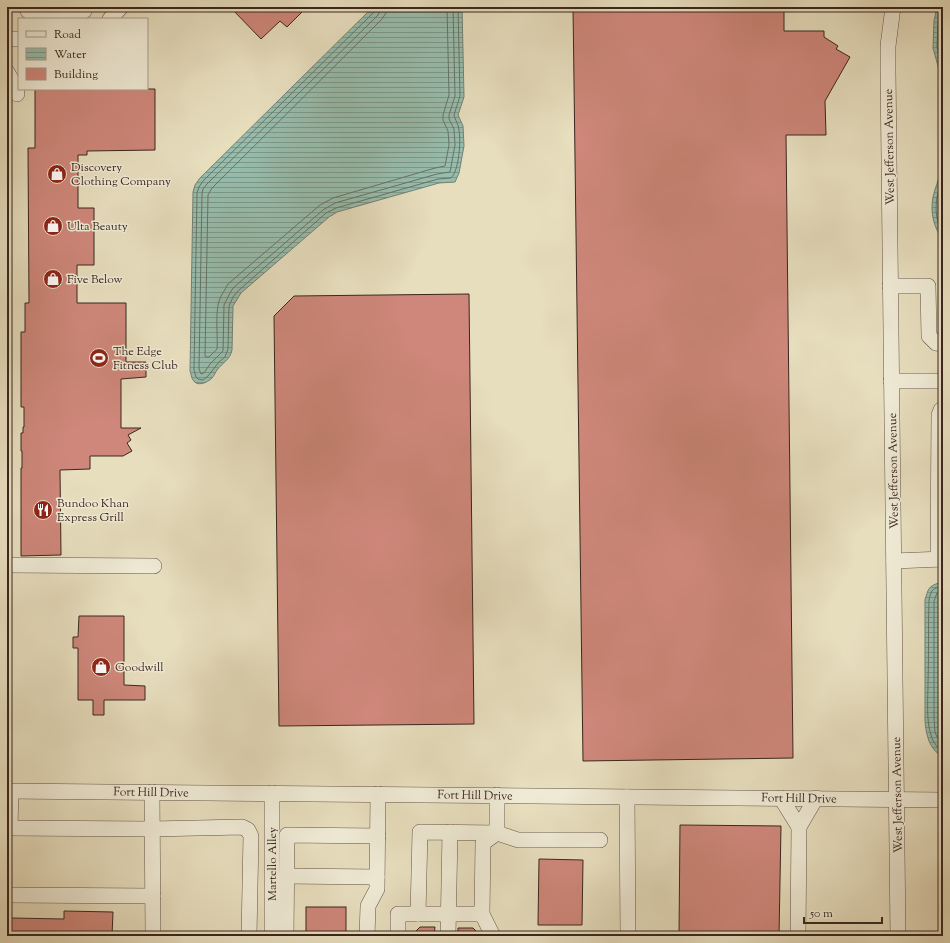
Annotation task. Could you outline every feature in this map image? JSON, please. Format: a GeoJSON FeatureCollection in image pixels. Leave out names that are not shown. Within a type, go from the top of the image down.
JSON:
{"type":"FeatureCollection","features":[{"type":"Feature","properties":{"kind":"street"},"geometry":{"type":"LineString","coordinates":[[28,7],[28,11],[54,9],[84,12]]}},
{"type":"Feature","properties":{"kind":"street"},"geometry":{"type":"LineString","coordinates":[[111,18],[122,7]]}},
{"type":"Feature","properties":{"kind":"street","name":"West Jefferson Avenue"},"geometry":{"type":"LineString","coordinates":[[893,7],[888,53],[898,936]]}},
{"type":"Feature","properties":{"kind":"street"},"geometry":{"type":"LineString","coordinates":[[7,39],[18,39]]}},
{"type":"Feature","properties":{"kind":"street"},"geometry":{"type":"LineString","coordinates":[[7,72],[15,86],[16,94]]}},
{"type":"Feature","properties":{"kind":"street"},"geometry":{"type":"LineString","coordinates":[[890,286],[928,286],[929,336],[936,343],[943,344]]}},
{"type":"Feature","properties":{"kind":"street"},"geometry":{"type":"LineString","coordinates":[[892,382],[943,381]]}},
{"type":"Feature","properties":{"kind":"street"},"geometry":{"type":"LineString","coordinates":[[894,561],[941,559],[939,415],[943,409]]}},
{"type":"Feature","properties":{"kind":"street"},"geometry":{"type":"LineString","coordinates":[[7,564],[154,566]]}},
{"type":"Feature","properties":{"kind":"street"},"geometry":{"type":"LineString","coordinates":[[9,791],[9,828],[242,828],[248,830],[251,836],[249,936]]}},
{"type":"Feature","properties":{"kind":"street","name":"Fort Hill Drive"},"geometry":{"type":"LineString","coordinates":[[9,791],[943,800]]}},
{"type":"Feature","properties":{"kind":"street"},"geometry":{"type":"LineString","coordinates":[[152,792],[153,936]]}},
{"type":"Feature","properties":{"kind":"street","name":"Martello Alley"},"geometry":{"type":"LineString","coordinates":[[272,793],[272,936]]}},
{"type":"Feature","properties":{"kind":"street"},"geometry":{"type":"LineString","coordinates":[[367,936],[368,906],[377,889],[378,794]]}},
{"type":"Feature","properties":{"kind":"street"},"geometry":{"type":"LineString","coordinates":[[497,795],[497,833]]}},
{"type":"Feature","properties":{"kind":"street"},"geometry":{"type":"LineString","coordinates":[[627,796],[628,936]]}},
{"type":"Feature","properties":{"kind":"street"},"geometry":{"type":"LineString","coordinates":[[781,798],[799,827]]}},
{"type":"Feature","properties":{"kind":"street"},"geometry":{"type":"LineString","coordinates":[[798,936],[799,827],[816,798]]}},
{"type":"Feature","properties":{"kind":"street"},"geometry":{"type":"LineString","coordinates":[[418,914],[420,832],[497,833],[518,840],[600,840]]}},
{"type":"Feature","properties":{"kind":"street"},"geometry":{"type":"LineString","coordinates":[[448,936],[450,832]]}},
{"type":"Feature","properties":{"kind":"street"},"geometry":{"type":"LineString","coordinates":[[493,936],[482,914],[483,843],[497,833]]}},
{"type":"Feature","properties":{"kind":"street"},"geometry":{"type":"LineString","coordinates":[[286,936],[286,835],[378,836]]}},
{"type":"Feature","properties":{"kind":"street"},"geometry":{"type":"LineString","coordinates":[[286,876],[377,877]]}},
{"type":"Feature","properties":{"kind":"street"},"geometry":{"type":"LineString","coordinates":[[7,895],[153,896]]}},
{"type":"Feature","properties":{"kind":"street"},"geometry":{"type":"LineString","coordinates":[[398,936],[398,914],[482,914]]}},
{"type":"Feature","properties":{"kind":"water"},"geometry":{"type":"Polygon","coordinates":[[[373,7],[462,7],[464,97],[458,115],[463,126],[464,146],[459,173],[455,182],[439,183],[337,212],[329,217],[241,293],[233,306],[232,350],[230,356],[219,367],[210,380],[199,384],[192,379],[190,371],[193,192],[195,185],[200,178],[373,7]]]}},
{"type":"Feature","properties":{"kind":"water"},"geometry":{"type":"Polygon","coordinates":[[[937,7],[943,7],[943,84],[933,48],[934,21],[937,7]]]}},
{"type":"Feature","properties":{"kind":"water"},"geometry":{"type":"Polygon","coordinates":[[[943,151],[943,241],[937,231],[932,215],[932,203],[941,170],[943,151]]]}},
{"type":"Feature","properties":{"kind":"water"},"geometry":{"type":"Polygon","coordinates":[[[939,583],[943,583],[943,757],[931,746],[926,731],[925,720],[925,600],[929,589],[939,583]]]}},
{"type":"Feature","properties":{"kind":"building"},"geometry":{"type":"Polygon","coordinates":[[[230,7],[307,7],[287,27],[280,21],[261,39],[230,7]]]}},
{"type":"Feature","properties":{"kind":"building"},"geometry":{"type":"Polygon","coordinates":[[[573,7],[784,7],[784,31],[824,31],[824,37],[838,46],[836,49],[850,57],[825,101],[826,135],[786,135],[793,758],[583,761],[573,7]]]}},
{"type":"Feature","properties":{"kind":"building"},"geometry":{"type":"Polygon","coordinates":[[[155,89],[155,150],[87,151],[87,155],[78,155],[78,208],[94,208],[94,265],[77,265],[77,303],[126,303],[126,362],[146,362],[146,377],[121,379],[121,428],[141,428],[128,435],[131,440],[127,443],[132,451],[123,456],[90,456],[90,469],[60,470],[61,555],[21,556],[21,433],[23,433],[24,427],[24,407],[21,407],[21,332],[25,332],[25,303],[29,303],[28,148],[35,148],[35,90],[155,89]]]}},
{"type":"Feature","properties":{"kind":"building"},"geometry":{"type":"Polygon","coordinates":[[[469,294],[474,724],[279,726],[274,316],[294,296],[469,294]]]}},
{"type":"Feature","properties":{"kind":"building","name":"Goodwill"},"geometry":{"type":"Polygon","coordinates":[[[79,616],[124,616],[124,685],[145,686],[145,700],[104,700],[104,715],[93,715],[93,700],[78,700],[78,648],[73,648],[73,637],[78,637],[79,616]]]}},
{"type":"Feature","properties":{"kind":"building"},"geometry":{"type":"Polygon","coordinates":[[[680,825],[781,826],[779,936],[679,936],[680,825]]]}},
{"type":"Feature","properties":{"kind":"building"},"geometry":{"type":"Polygon","coordinates":[[[539,859],[583,860],[582,925],[538,925],[539,859]]]}},
{"type":"Feature","properties":{"kind":"building"},"geometry":{"type":"Polygon","coordinates":[[[306,907],[346,907],[346,936],[306,936],[306,907]]]}},
{"type":"Feature","properties":{"kind":"building"},"geometry":{"type":"Polygon","coordinates":[[[64,911],[113,912],[112,936],[7,936],[7,917],[64,919],[64,911]]]}},
{"type":"Feature","properties":{"kind":"building"},"geometry":{"type":"Polygon","coordinates":[[[420,927],[435,927],[434,936],[411,936],[420,927]]]}},
{"type":"Feature","properties":{"kind":"building"},"geometry":{"type":"Polygon","coordinates":[[[458,928],[473,928],[481,936],[458,936],[458,928]]]}},
{"type":"Feature","properties":{"kind":"place","name":"Discovery Clothing Company"},"geometry":{"type":"Point","coordinates":[57,174]}},
{"type":"Feature","properties":{"kind":"place","name":"Ulta Beauty"},"geometry":{"type":"Point","coordinates":[53,226]}},
{"type":"Feature","properties":{"kind":"place","name":"Five Below"},"geometry":{"type":"Point","coordinates":[53,279]}},
{"type":"Feature","properties":{"kind":"place","name":"The Edge Fitness Club"},"geometry":{"type":"Point","coordinates":[99,358]}},
{"type":"Feature","properties":{"kind":"place","name":"Bundoo Khan Express Grill"},"geometry":{"type":"Point","coordinates":[43,510]}},
{"type":"Feature","properties":{"kind":"place","name":"Goodwill"},"geometry":{"type":"Point","coordinates":[101,667]}}]}
